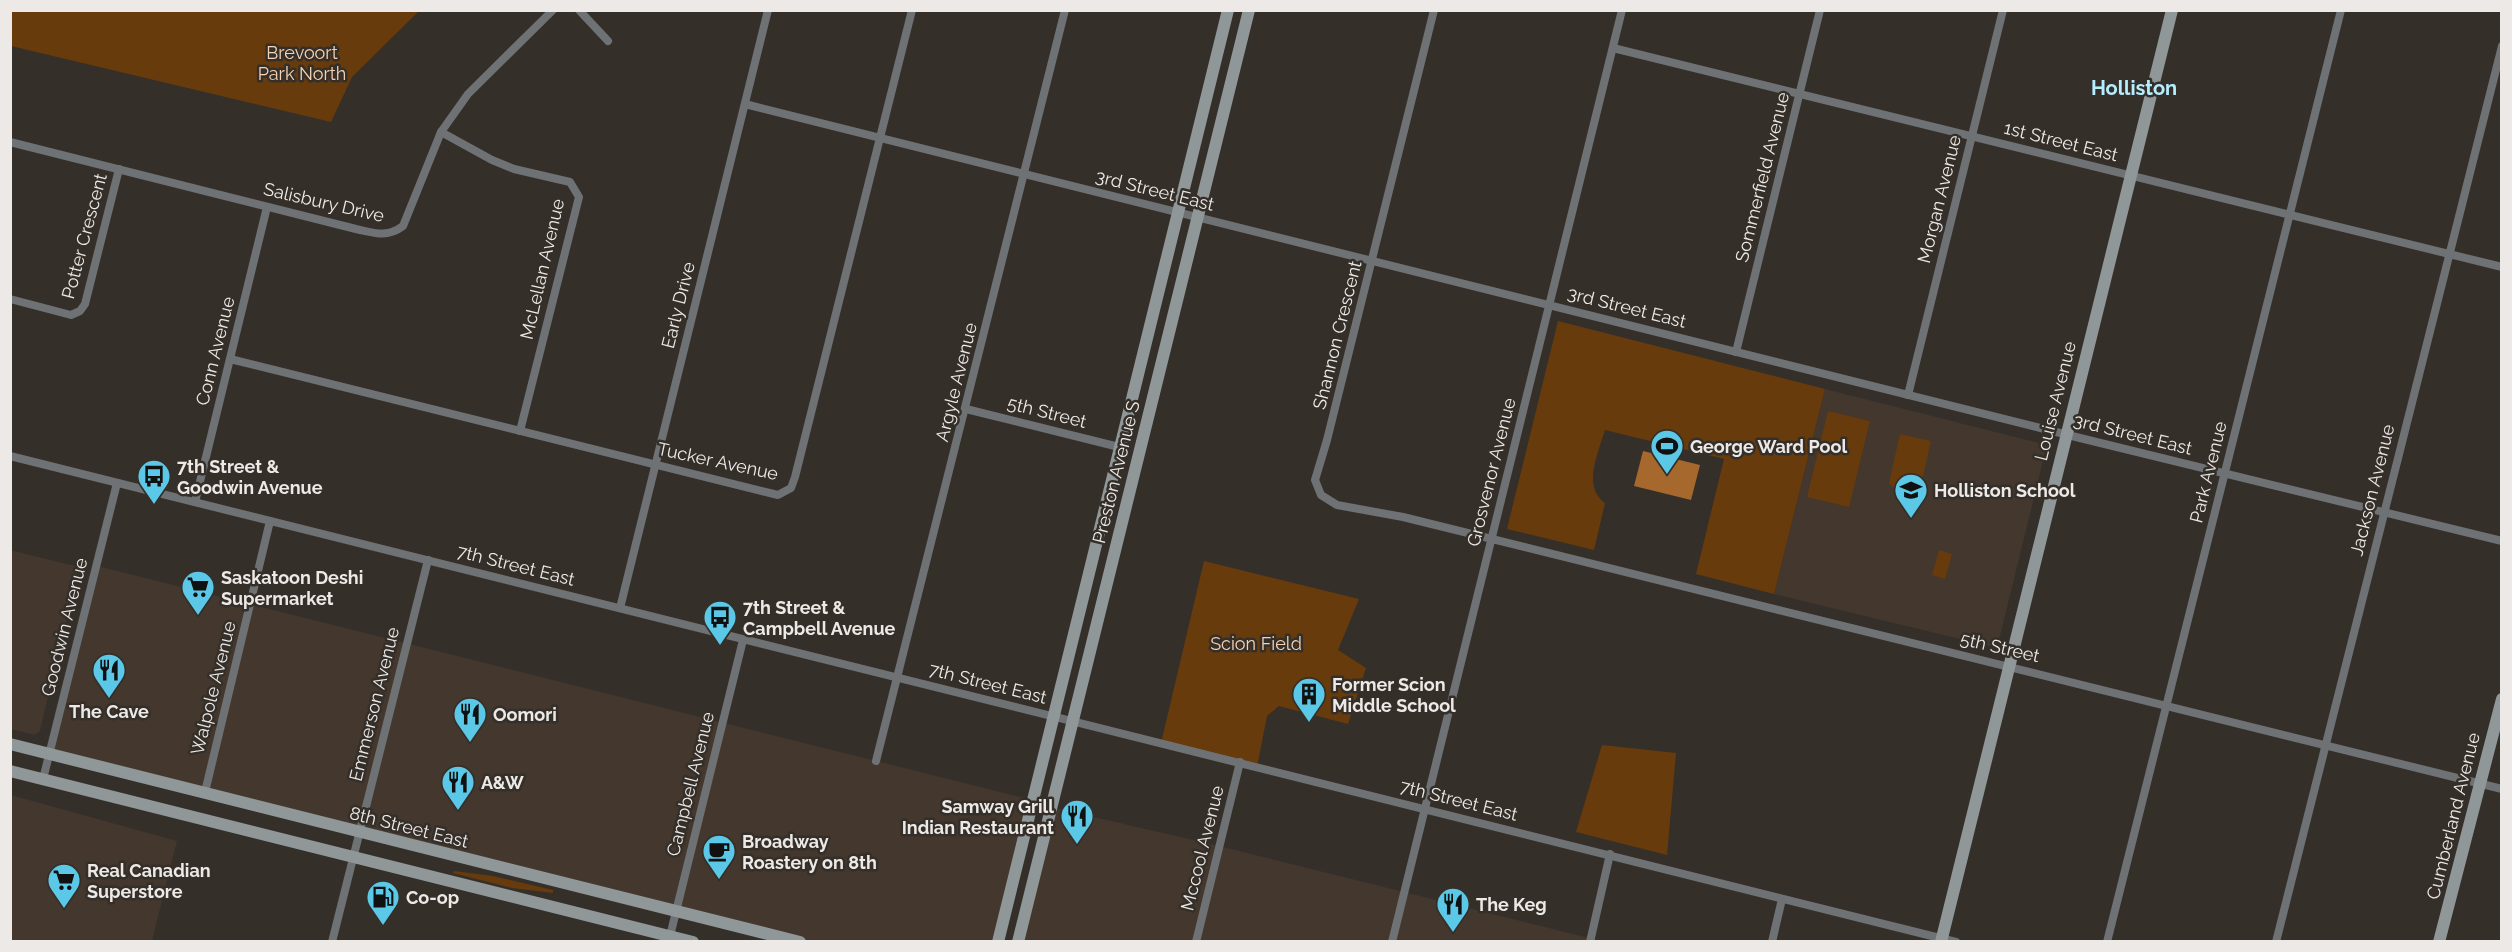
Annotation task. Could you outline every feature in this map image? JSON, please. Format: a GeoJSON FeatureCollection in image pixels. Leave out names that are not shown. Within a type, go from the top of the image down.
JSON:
{"type":"FeatureCollection","features":[{"type":"Feature","properties":{"kind":"main road","name":"Preston Avenue S"},"geometry":{"type":"LineString","coordinates":[[998,942],[1228,10]]}},
{"type":"Feature","properties":{"kind":"main road","name":"Preston Avenue S"},"geometry":{"type":"LineString","coordinates":[[1018,942],[1249,10]]}},
{"type":"Feature","properties":{"kind":"main road","name":"Louise Avenue"},"geometry":{"type":"LineString","coordinates":[[1941,940],[2172,10]]}},
{"type":"Feature","properties":{"kind":"main road","name":"Cumberland Avenue"},"geometry":{"type":"LineString","coordinates":[[2439,942],[2502,699]]}},
{"type":"Feature","properties":{"kind":"main road","name":"8th Street East"},"geometry":{"type":"LineString","coordinates":[[10,744],[800,942]]}},
{"type":"Feature","properties":{"kind":"main road"},"geometry":{"type":"LineString","coordinates":[[10,771],[693,942]]}},
{"type":"Feature","properties":{"kind":"street","name":"Salisbury Drive"},"geometry":{"type":"LineString","coordinates":[[10,142],[267,207],[381,234],[393,234],[403,226],[441,132],[468,94],[553,10]]}},
{"type":"Feature","properties":{"kind":"street"},"geometry":{"type":"LineString","coordinates":[[579,10],[608,41]]}},
{"type":"Feature","properties":{"kind":"street","name":"Early Drive"},"geometry":{"type":"LineString","coordinates":[[620,608],[768,10]]}},
{"type":"Feature","properties":{"kind":"street","name":"Tucker Avenue"},"geometry":{"type":"LineString","coordinates":[[230,359],[778,495],[791,488],[912,10]]}},
{"type":"Feature","properties":{"kind":"street","name":"Argyle Avenue"},"geometry":{"type":"LineString","coordinates":[[876,761],[1065,10]]}},
{"type":"Feature","properties":{"kind":"street","name":"Shannon Crescent"},"geometry":{"type":"LineString","coordinates":[[1434,10],[1327,440],[1315,480],[1321,495],[1337,505],[1403,517],[1491,538]]}},
{"type":"Feature","properties":{"kind":"street","name":"Grosvenor Avenue"},"geometry":{"type":"LineString","coordinates":[[1392,942],[1622,10]]}},
{"type":"Feature","properties":{"kind":"street","name":"Sommerfield Avenue"},"geometry":{"type":"LineString","coordinates":[[1736,352],[1820,10]]}},
{"type":"Feature","properties":{"kind":"street","name":"Morgan Avenue"},"geometry":{"type":"LineString","coordinates":[[1908,395],[2003,10]]}},
{"type":"Feature","properties":{"kind":"street","name":"Park Avenue"},"geometry":{"type":"LineString","coordinates":[[2107,942],[2342,10]]}},
{"type":"Feature","properties":{"kind":"street","name":"Jackson Avenue"},"geometry":{"type":"LineString","coordinates":[[2276,942],[2502,46]]}},
{"type":"Feature","properties":{"kind":"street","name":"1st Street East"},"geometry":{"type":"LineString","coordinates":[[1612,48],[2502,267]]}},
{"type":"Feature","properties":{"kind":"street","name":"3rd Street East"},"geometry":{"type":"LineString","coordinates":[[745,104],[1024,176],[1178,212],[2502,541]]}},
{"type":"Feature","properties":{"kind":"street","name":"McLellan Avenue"},"geometry":{"type":"LineString","coordinates":[[441,132],[492,160],[514,169],[570,182],[579,197],[520,431]]}},
{"type":"Feature","properties":{"kind":"street","name":"Potter Crescent"},"geometry":{"type":"LineString","coordinates":[[10,299],[71,315],[80,311],[85,304],[119,170]]}},
{"type":"Feature","properties":{"kind":"street","name":"Conn Avenue"},"geometry":{"type":"LineString","coordinates":[[195,502],[267,207]]}},
{"type":"Feature","properties":{"kind":"street","name":"5th Street"},"geometry":{"type":"LineString","coordinates":[[966,409],[1119,447]]}},
{"type":"Feature","properties":{"kind":"street","name":"7th Street East"},"geometry":{"type":"LineString","coordinates":[[10,456],[1956,942]]}},
{"type":"Feature","properties":{"kind":"street","name":"Goodwin Avenue"},"geometry":{"type":"LineString","coordinates":[[43,779],[117,483]]}},
{"type":"Feature","properties":{"kind":"street","name":"Walpole Avenue"},"geometry":{"type":"LineString","coordinates":[[205,792],[270,521]]}},
{"type":"Feature","properties":{"kind":"street","name":"5th Street"},"geometry":{"type":"LineString","coordinates":[[1491,538],[2502,789]]}},
{"type":"Feature","properties":{"kind":"street","name":"Emmerson Avenue"},"geometry":{"type":"LineString","coordinates":[[332,942],[428,560]]}},
{"type":"Feature","properties":{"kind":"street","name":"Campbell Avenue"},"geometry":{"type":"LineString","coordinates":[[670,936],[744,640]]}},
{"type":"Feature","properties":{"kind":"street","name":"Mccool Avenue"},"geometry":{"type":"LineString","coordinates":[[1196,942],[1240,762]]}},
{"type":"Feature","properties":{"kind":"street"},"geometry":{"type":"LineString","coordinates":[[1590,942],[1610,855]]}},
{"type":"Feature","properties":{"kind":"street"},"geometry":{"type":"LineString","coordinates":[[1772,942],[1782,899]]}},
{"type":"Feature","properties":{"kind":"shaded area","name":"Holliston School"},"geometry":{"type":"Polygon","coordinates":[[[1825,389],[2047,445],[1997,648],[1774,594],[1825,389]]]}},
{"type":"Feature","properties":{"kind":"shaded area","name":"George Ward Pool"},"geometry":{"type":"Polygon","coordinates":[[[1643,451],[1700,465],[1691,500],[1634,486],[1643,451]]]}},
{"type":"Feature","properties":{"kind":"shaded area"},"geometry":{"type":"Polygon","coordinates":[[[10,550],[79,567],[40,731],[34,735],[11,729],[10,550]]]}},
{"type":"Feature","properties":{"kind":"shaded area"},"geometry":{"type":"Polygon","coordinates":[[[97,566],[1032,800],[998,941],[799,942],[49,754],[97,566]]]}},
{"type":"Feature","properties":{"kind":"shaded area"},"geometry":{"type":"Polygon","coordinates":[[[11,795],[177,841],[152,941],[11,941],[11,795]]]}},
{"type":"Feature","properties":{"kind":"shaded area"},"geometry":{"type":"Polygon","coordinates":[[[1051,807],[1219,846],[1601,941],[1018,942],[1051,807]]]}},
{"type":"Feature","properties":{"kind":"green space","name":"Brevoort Park North"},"geometry":{"type":"Polygon","coordinates":[[[10,11],[419,11],[352,77],[331,122],[11,46],[10,11]]]}},
{"type":"Feature","properties":{"kind":"green space"},"geometry":{"type":"Polygon","coordinates":[[[1558,321],[1825,389],[1774,594],[1696,574],[1724,459],[1605,430],[1596,459],[1593,479],[1598,496],[1605,503],[1594,550],[1507,529],[1558,321]]]}},
{"type":"Feature","properties":{"kind":"green space"},"geometry":{"type":"Polygon","coordinates":[[[1828,411],[1870,421],[1849,507],[1807,497],[1828,411]]]}},
{"type":"Feature","properties":{"kind":"green space"},"geometry":{"type":"Polygon","coordinates":[[[1900,434],[1931,441],[1918,499],[1900,495],[1889,483],[1900,434]]]}},
{"type":"Feature","properties":{"kind":"green space"},"geometry":{"type":"Polygon","coordinates":[[[1939,550],[1952,554],[1945,579],[1932,575],[1939,550]]]}},
{"type":"Feature","properties":{"kind":"green space","name":"Scion Field"},"geometry":{"type":"Polygon","coordinates":[[[1204,561],[1359,599],[1338,650],[1366,668],[1348,724],[1279,706],[1267,716],[1257,767],[1161,743],[1204,561]]]}},
{"type":"Feature","properties":{"kind":"green space"},"geometry":{"type":"Polygon","coordinates":[[[1602,745],[1676,753],[1667,855],[1576,832],[1602,745]]]}},
{"type":"Feature","properties":{"kind":"green space"},"geometry":{"type":"Polygon","coordinates":[[[454,871],[493,876],[553,890],[553,893],[512,888],[453,873],[454,871]]]}},
{"type":"Feature","properties":{"kind":"place","name":"George Ward Pool"},"geometry":{"type":"Point","coordinates":[1667,475]}},
{"type":"Feature","properties":{"kind":"place","name":"7th Street & Goodwin Avenue"},"geometry":{"type":"Point","coordinates":[154,505]}},
{"type":"Feature","properties":{"kind":"place","name":"Holliston School"},"geometry":{"type":"Point","coordinates":[1911,519]}},
{"type":"Feature","properties":{"kind":"place","name":"Saskatoon Deshi Supermarket"},"geometry":{"type":"Point","coordinates":[198,616]}},
{"type":"Feature","properties":{"kind":"place","name":"7th Street & Campbell Avenue"},"geometry":{"type":"Point","coordinates":[720,646]}},
{"type":"Feature","properties":{"kind":"place","name":"The Cave"},"geometry":{"type":"Point","coordinates":[109,699]}},
{"type":"Feature","properties":{"kind":"place","name":"Former Scion Middle School"},"geometry":{"type":"Point","coordinates":[1309,723]}},
{"type":"Feature","properties":{"kind":"place","name":"Oomori"},"geometry":{"type":"Point","coordinates":[470,743]}},
{"type":"Feature","properties":{"kind":"place","name":"A&W"},"geometry":{"type":"Point","coordinates":[458,811]}},
{"type":"Feature","properties":{"kind":"place","name":"Samway Grill Indian Restaurant"},"geometry":{"type":"Point","coordinates":[1077,845]}},
{"type":"Feature","properties":{"kind":"place","name":"Broadway Roastery on 8th"},"geometry":{"type":"Point","coordinates":[719,880]}},
{"type":"Feature","properties":{"kind":"place","name":"Real Canadian Superstore"},"geometry":{"type":"Point","coordinates":[64,909]}},
{"type":"Feature","properties":{"kind":"place","name":"Co-op"},"geometry":{"type":"Point","coordinates":[383,926]}},
{"type":"Feature","properties":{"kind":"place","name":"The Keg"},"geometry":{"type":"Point","coordinates":[1453,933]}},
{"type":"Feature","properties":{"kind":"district","name":"Holliston"},"geometry":{"type":"Point","coordinates":[2134,88]}}]}
